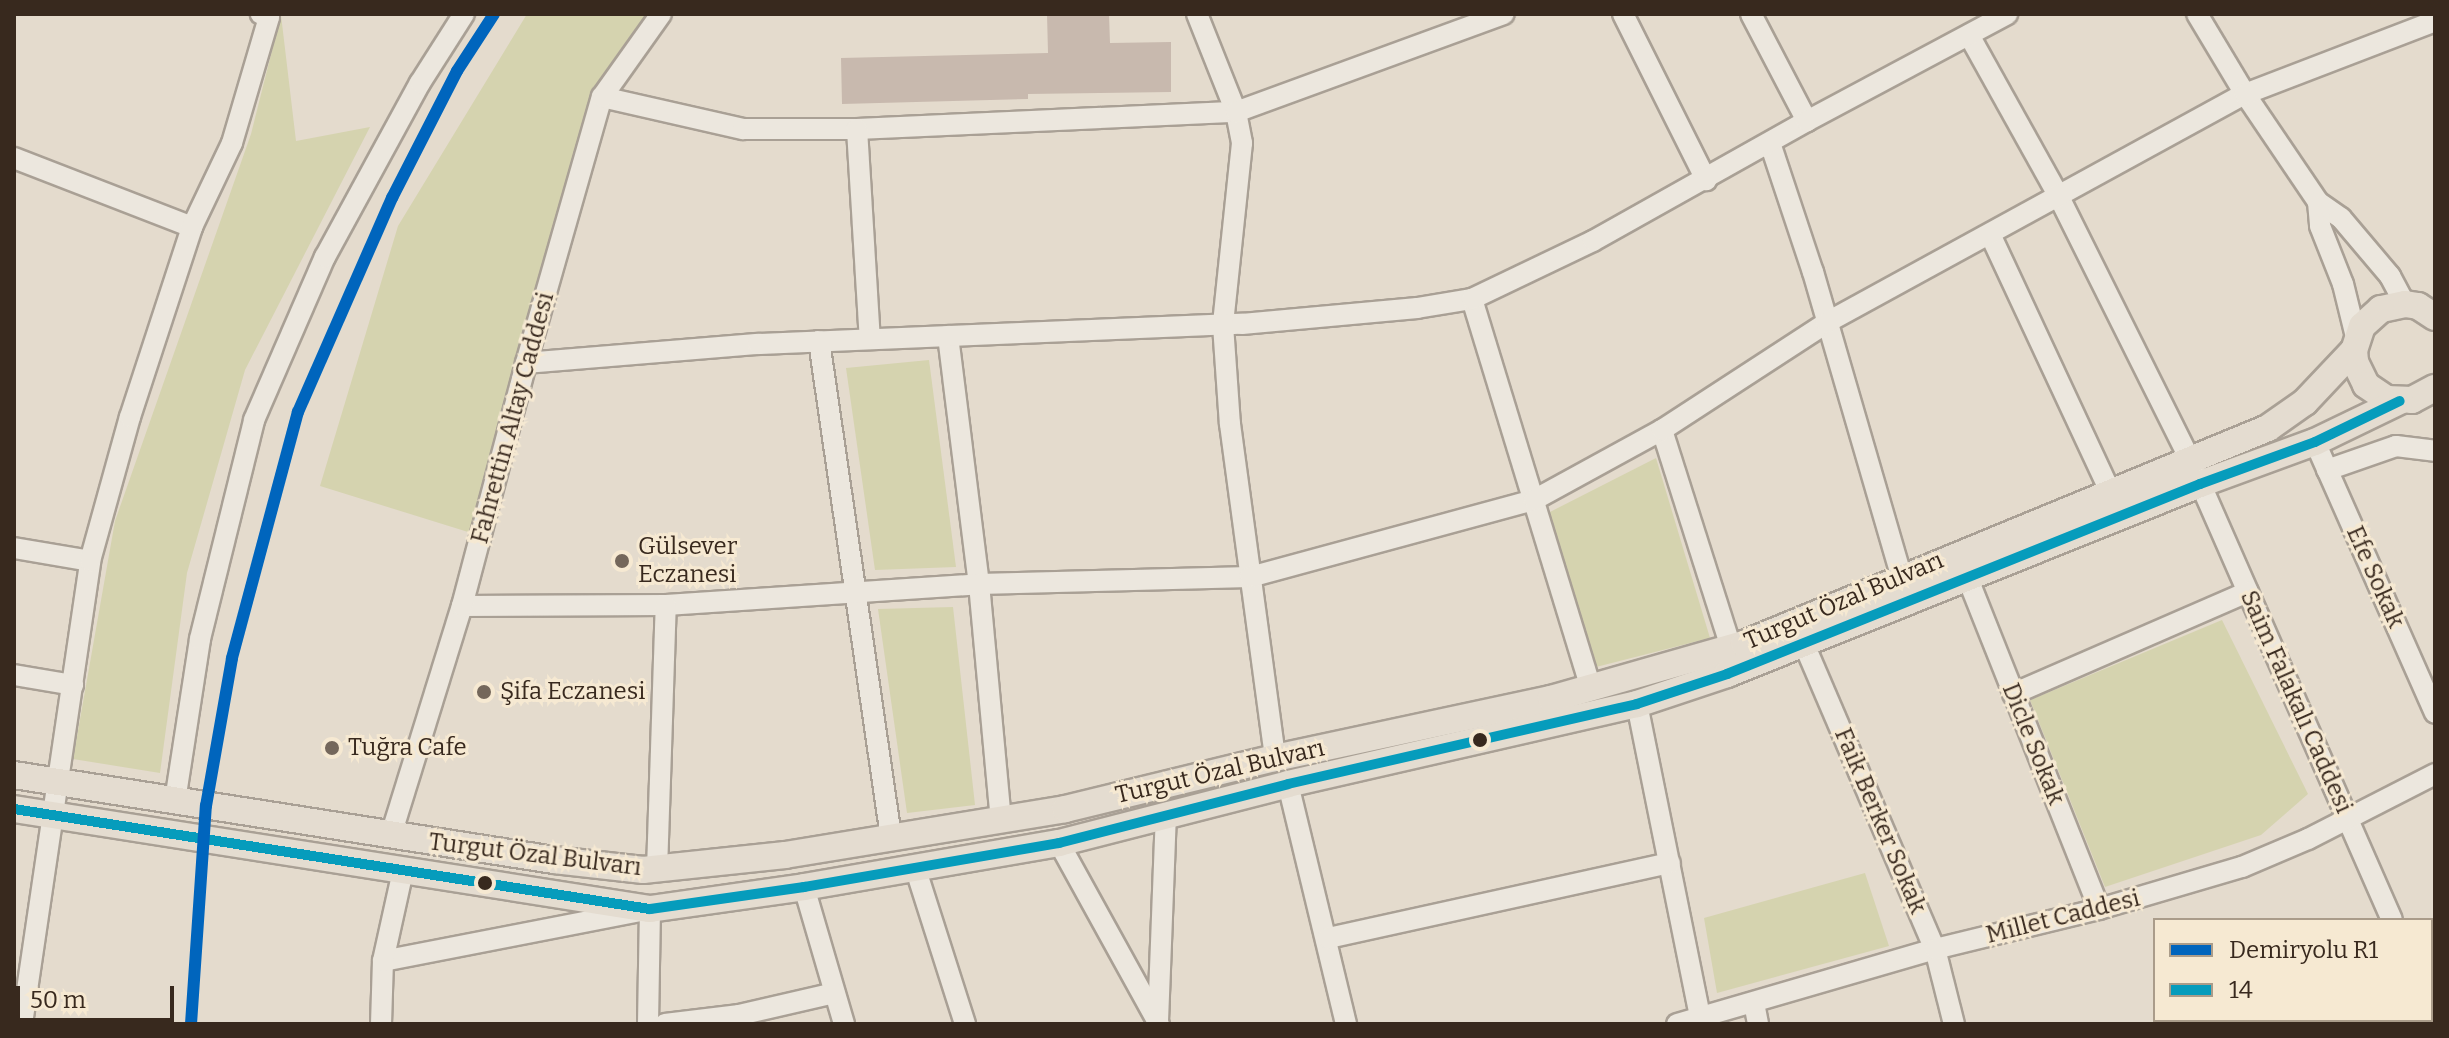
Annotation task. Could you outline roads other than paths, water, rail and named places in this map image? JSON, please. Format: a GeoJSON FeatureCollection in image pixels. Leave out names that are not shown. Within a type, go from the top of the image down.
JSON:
{"type":"FeatureCollection","features":[{"type":"Feature","properties":{"kind":"main road","name":"Turgut Özal Bulvarı"},"geometry":{"type":"LineString","coordinates":[[14,775],[617,869],[657,870],[772,857],[1065,809],[1275,758],[1591,689],[1731,648],[1800,633],[1968,579],[2195,472],[2288,416],[2355,344],[2370,316],[2392,305],[2423,306]]}},
{"type":"Feature","properties":{"kind":"main road"},"geometry":{"type":"LineString","coordinates":[[2355,344],[2355,362],[2366,385],[2376,393],[2400,401]]}},
{"type":"Feature","properties":{"kind":"main road","name":"Turgut Özal Bulvarı"},"geometry":{"type":"LineString","coordinates":[[14,809],[650,909],[804,887],[1059,843],[1288,784],[1637,704],[1800,633],[1902,578],[2110,491],[2315,442],[2400,401],[2424,396],[2435,389]]}},
{"type":"Feature","properties":{"kind":"street"},"geometry":{"type":"LineString","coordinates":[[22,1024],[90,561],[130,417],[192,227],[232,143],[269,17],[261,14]]}},
{"type":"Feature","properties":{"kind":"street"},"geometry":{"type":"LineString","coordinates":[[175,801],[200,639],[254,420],[325,257],[420,83],[464,14]]}},
{"type":"Feature","properties":{"kind":"street","name":"Fahrettin Altay Caddesi"},"geometry":{"type":"LineString","coordinates":[[391,835],[462,606],[526,363],[602,97],[661,14]]}},
{"type":"Feature","properties":{"kind":"street"},"geometry":{"type":"LineString","coordinates":[[1197,14],[1236,112],[1242,143],[1223,325],[1230,424],[1275,758]]}},
{"type":"Feature","properties":{"kind":"street"},"geometry":{"type":"LineString","coordinates":[[602,97],[743,129],[857,129],[1236,112],[1504,14]]}},
{"type":"Feature","properties":{"kind":"street"},"geometry":{"type":"LineString","coordinates":[[1623,14],[1706,180]]}},
{"type":"Feature","properties":{"kind":"street"},"geometry":{"type":"LineString","coordinates":[[1751,14],[1807,121]]}},
{"type":"Feature","properties":{"kind":"street"},"geometry":{"type":"LineString","coordinates":[[526,363],[819,341],[1223,325],[1417,308],[1472,299],[1593,241],[2007,14]]}},
{"type":"Feature","properties":{"kind":"street"},"geometry":{"type":"LineString","coordinates":[[2197,14],[2245,94],[2318,202],[2341,218],[2400,291],[2423,306]]}},
{"type":"Feature","properties":{"kind":"street"},"geometry":{"type":"LineString","coordinates":[[462,606],[666,605],[979,584],[1250,577],[1534,500],[1662,430],[1826,323],[2245,94],[2435,21]]}},
{"type":"Feature","properties":{"kind":"street","name":"Saim Falakalı Caddesi"},"geometry":{"type":"LineString","coordinates":[[1969,35],[2058,195],[2195,472],[2391,918]]}},
{"type":"Feature","properties":{"kind":"street"},"geometry":{"type":"LineString","coordinates":[[857,129],[870,339]]}},
{"type":"Feature","properties":{"kind":"street"},"geometry":{"type":"LineString","coordinates":[[1770,143],[1813,272],[1902,578]]}},
{"type":"Feature","properties":{"kind":"street"},"geometry":{"type":"LineString","coordinates":[[14,158],[192,227]]}},
{"type":"Feature","properties":{"kind":"street"},"geometry":{"type":"LineString","coordinates":[[2318,202],[2320,226],[2343,284],[2355,344]]}},
{"type":"Feature","properties":{"kind":"street"},"geometry":{"type":"LineString","coordinates":[[1990,234],[2110,491]]}},
{"type":"Feature","properties":{"kind":"street"},"geometry":{"type":"LineString","coordinates":[[1472,299],[1591,689]]}},
{"type":"Feature","properties":{"kind":"street"},"geometry":{"type":"LineString","coordinates":[[948,336],[979,584],[1001,819]]}},
{"type":"Feature","properties":{"kind":"street"},"geometry":{"type":"LineString","coordinates":[[819,341],[891,837]]}},
{"type":"Feature","properties":{"kind":"street"},"geometry":{"type":"LineString","coordinates":[[1662,430],[1731,648]]}},
{"type":"Feature","properties":{"kind":"street","name":"Efe Sokak"},"geometry":{"type":"LineString","coordinates":[[2315,442],[2435,713]]}},
{"type":"Feature","properties":{"kind":"street"},"geometry":{"type":"LineString","coordinates":[[2327,470],[2396,446],[2435,451]]}},
{"type":"Feature","properties":{"kind":"street"},"geometry":{"type":"LineString","coordinates":[[14,548],[90,561]]}},
{"type":"Feature","properties":{"kind":"street","name":"Dicle Sokak"},"geometry":{"type":"LineString","coordinates":[[1968,579],[2099,909]]}},
{"type":"Feature","properties":{"kind":"street"},"geometry":{"type":"LineString","coordinates":[[2013,694],[2248,592]]}},
{"type":"Feature","properties":{"kind":"street"},"geometry":{"type":"LineString","coordinates":[[657,870],[666,605]]}},
{"type":"Feature","properties":{"kind":"street","name":"Faik Berker Sokak"},"geometry":{"type":"LineString","coordinates":[[1800,633],[1935,949],[1954,1024]]}},
{"type":"Feature","properties":{"kind":"street"},"geometry":{"type":"LineString","coordinates":[[14,675],[73,685]]}},
{"type":"Feature","properties":{"kind":"street"},"geometry":{"type":"LineString","coordinates":[[1637,704],[1700,1017]]}},
{"type":"Feature","properties":{"kind":"street","name":"Millet Caddesi"},"geometry":{"type":"LineString","coordinates":[[1677,1024],[1935,949],[2099,909],[2242,867],[2435,774]]}},
{"type":"Feature","properties":{"kind":"street"},"geometry":{"type":"LineString","coordinates":[[1288,784],[1328,938],[1346,1024]]}},
{"type":"Feature","properties":{"kind":"street"},"geometry":{"type":"LineString","coordinates":[[1158,1023],[1166,816]]}},
{"type":"Feature","properties":{"kind":"street"},"geometry":{"type":"LineString","coordinates":[[1059,843],[1158,1023]]}},
{"type":"Feature","properties":{"kind":"street"},"geometry":{"type":"LineString","coordinates":[[1328,938],[1670,863]]}},
{"type":"Feature","properties":{"kind":"street"},"geometry":{"type":"LineString","coordinates":[[915,867],[965,1024]]}},
{"type":"Feature","properties":{"kind":"street"},"geometry":{"type":"LineString","coordinates":[[381,1024],[383,961],[403,871]]}},
{"type":"Feature","properties":{"kind":"street"},"geometry":{"type":"LineString","coordinates":[[804,887],[844,1024]]}},
{"type":"Feature","properties":{"kind":"street"},"geometry":{"type":"LineString","coordinates":[[383,961],[650,909],[648,1024]]}},
{"type":"Feature","properties":{"kind":"street"},"geometry":{"type":"LineString","coordinates":[[665,1024],[739,1015],[834,993]]}},
{"type":"Feature","properties":{"kind":"street"},"geometry":{"type":"LineString","coordinates":[[1754,1003],[1758,1024]]}},
{"type":"Feature","properties":{"kind":"rail line","name":"R1"},"geometry":{"type":"LineString","coordinates":[[191,1024],[206,806],[232,658],[298,412],[392,198],[457,71],[494,14]]}},
{"type":"Feature","properties":{"kind":"place","name":"Gülsever Eczanesi"},"geometry":{"type":"Point","coordinates":[622,561]}},
{"type":"Feature","properties":{"kind":"place","name":"Şifa Eczanesi"},"geometry":{"type":"Point","coordinates":[484,692]}},
{"type":"Feature","properties":{"kind":"place","name":"Tuğra Cafe"},"geometry":{"type":"Point","coordinates":[332,748]}}]}
